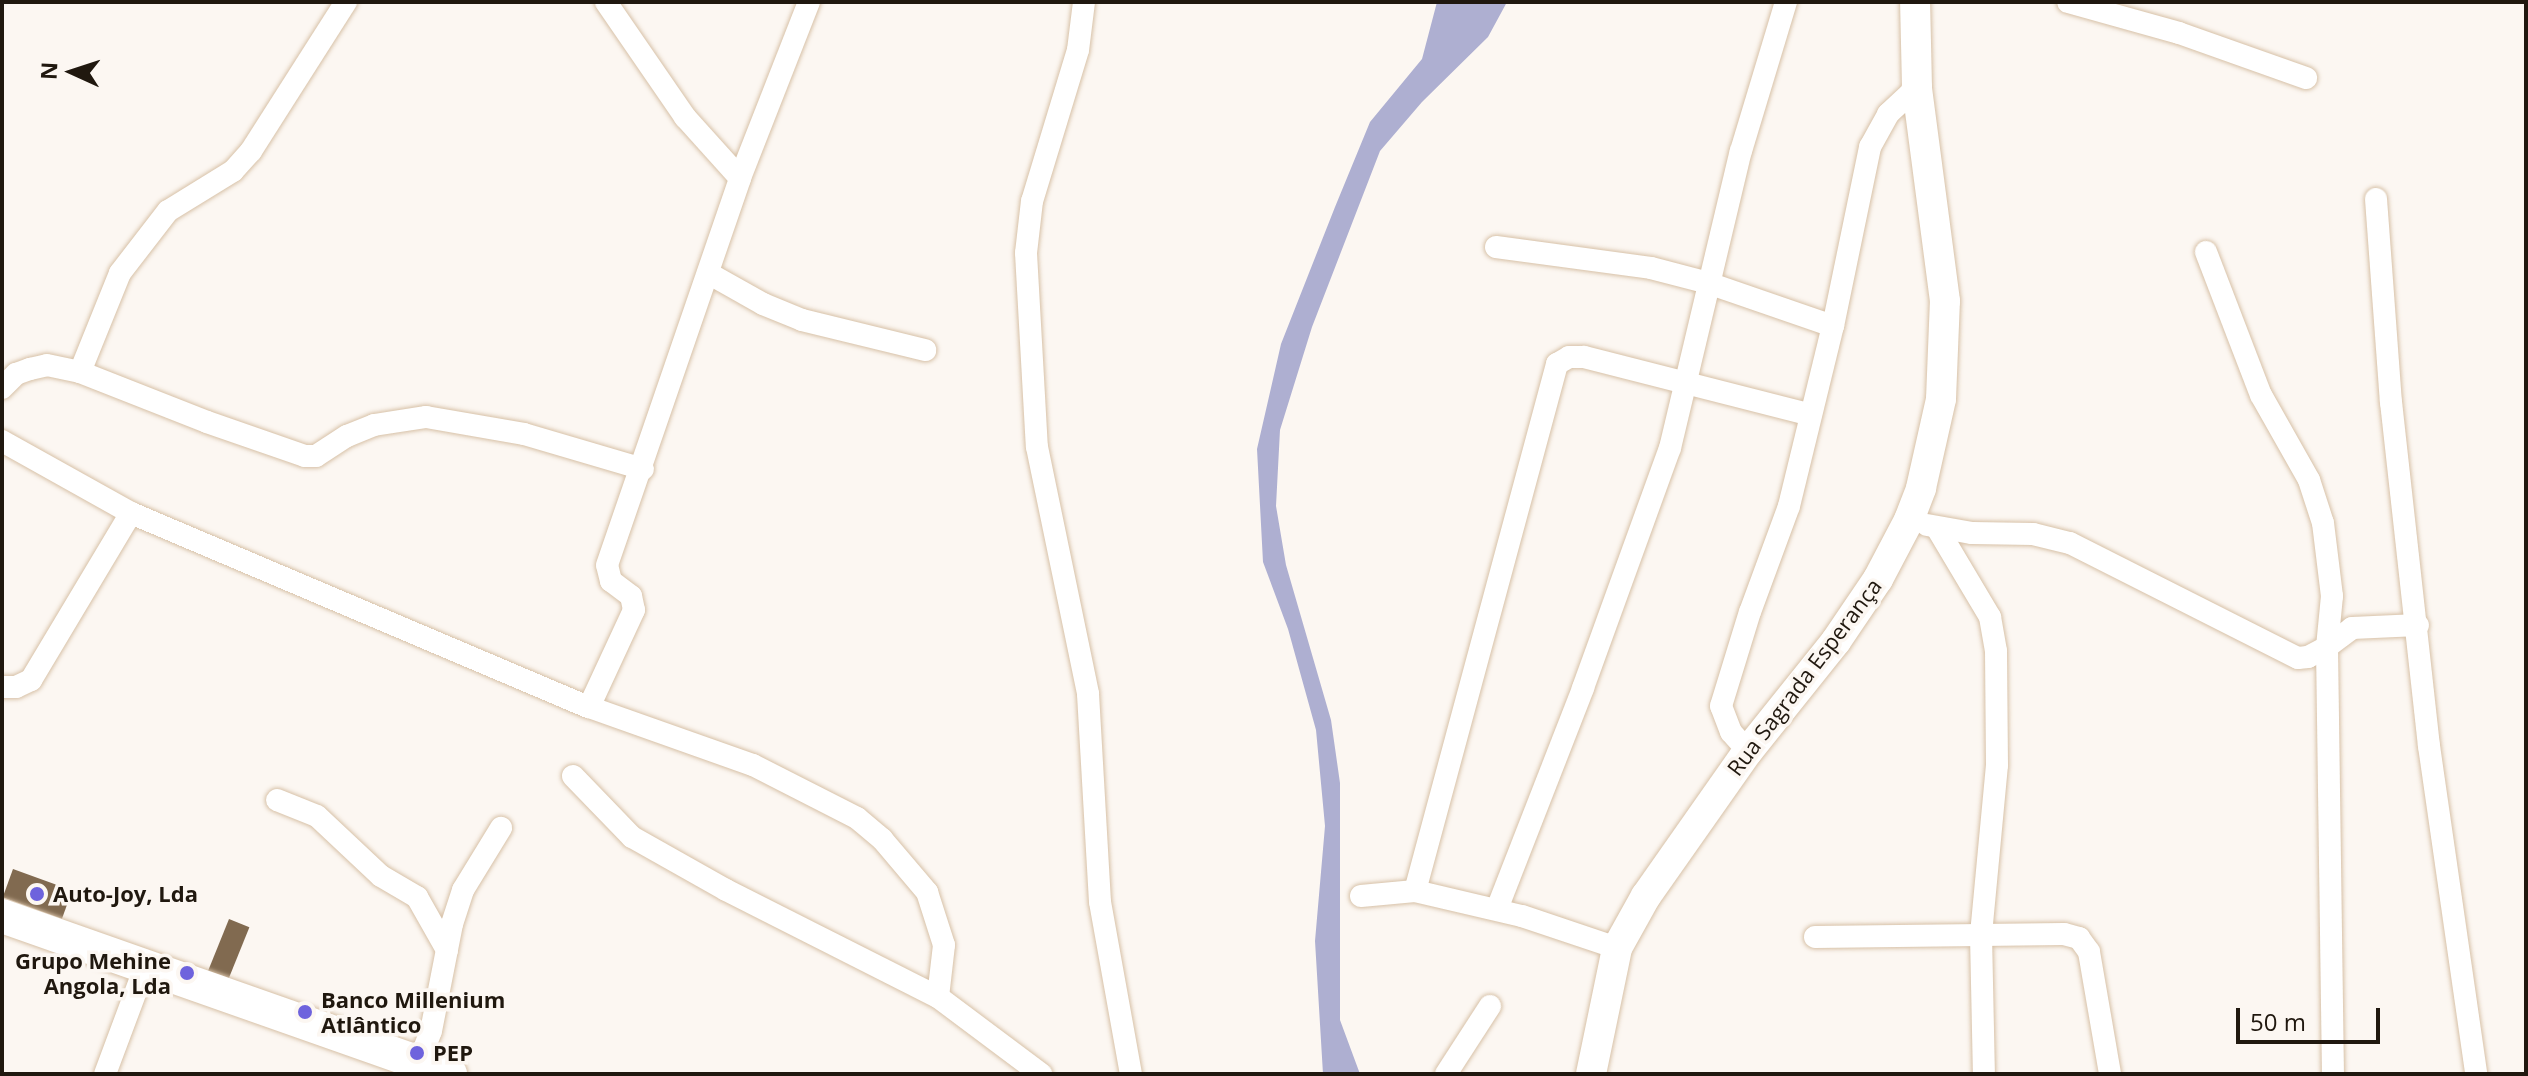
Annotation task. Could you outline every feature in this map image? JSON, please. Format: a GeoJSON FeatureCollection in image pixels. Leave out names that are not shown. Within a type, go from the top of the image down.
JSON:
{"type":"FeatureCollection","features":[{"type":"Feature","properties":{"kind":"main road"},"geometry":{"type":"LineString","coordinates":[[2,916],[217,995],[434,1068]]}},
{"type":"Feature","properties":{"kind":"main road"},"geometry":{"type":"LineString","coordinates":[[2,934],[382,1074]]}},
{"type":"Feature","properties":{"kind":"street"},"geometry":{"type":"LineString","coordinates":[[80,372],[120,273],[168,211],[233,171],[251,151],[346,2]]}},
{"type":"Feature","properties":{"kind":"street"},"geometry":{"type":"LineString","coordinates":[[606,2],[685,117],[740,178]]}},
{"type":"Feature","properties":{"kind":"street"},"geometry":{"type":"LineString","coordinates":[[589,707],[634,610],[631,596],[611,581],[607,565],[643,469],[740,178],[809,2]]}},
{"type":"Feature","properties":{"kind":"street"},"geometry":{"type":"LineString","coordinates":[[1084,2],[1078,50],[1032,201],[1026,253],[1037,447],[1088,694],[1101,914],[1131,1074]]}},
{"type":"Feature","properties":{"kind":"street"},"geometry":{"type":"LineString","coordinates":[[1497,909],[1670,448],[1741,151],[1786,2]]}},
{"type":"Feature","properties":{"kind":"street","name":"Rua Sagrada Esperança"},"geometry":{"type":"LineString","coordinates":[[1591,1074],[1617,948],[1654,883],[1748,751],[1836,641],[1878,579],[1923,524],[1944,350],[1945,301],[1917,87],[1915,2]]}},
{"type":"Feature","properties":{"kind":"street"},"geometry":{"type":"LineString","coordinates":[[2068,2],[2179,33],[2225,52],[2306,78]]}},
{"type":"Feature","properties":{"kind":"street"},"geometry":{"type":"LineString","coordinates":[[1748,751],[1731,732],[1721,706],[1750,612],[1789,506],[1833,326],[1870,147],[1888,114],[1917,87]]}},
{"type":"Feature","properties":{"kind":"street"},"geometry":{"type":"LineString","coordinates":[[2376,199],[2391,402],[2434,792],[2457,924],[2476,1074]]}},
{"type":"Feature","properties":{"kind":"street"},"geometry":{"type":"LineString","coordinates":[[1496,247],[1651,268],[1708,283],[1833,326]]}},
{"type":"Feature","properties":{"kind":"street"},"geometry":{"type":"LineString","coordinates":[[2206,252],[2261,395],[2309,480],[2323,523],[2332,596],[2327,647],[2333,1074]]}},
{"type":"Feature","properties":{"kind":"street"},"geometry":{"type":"LineString","coordinates":[[708,273],[763,304],[802,320],[925,350]]}},
{"type":"Feature","properties":{"kind":"street"},"geometry":{"type":"LineString","coordinates":[[1415,891],[1557,364],[1569,357],[1584,357],[1811,415]]}},
{"type":"Feature","properties":{"kind":"street"},"geometry":{"type":"LineString","coordinates":[[2,388],[16,374],[47,365],[80,372],[207,422],[305,456],[316,456],[347,436],[374,425],[426,417],[524,434],[643,469]]}},
{"type":"Feature","properties":{"kind":"street"},"geometry":{"type":"LineString","coordinates":[[2,441],[131,513],[589,707],[741,760],[857,818],[882,839],[927,892],[944,945],[938,997]]}},
{"type":"Feature","properties":{"kind":"street"},"geometry":{"type":"LineString","coordinates":[[2,687],[16,687],[31,680],[131,513]]}},
{"type":"Feature","properties":{"kind":"street"},"geometry":{"type":"LineString","coordinates":[[1923,524],[2054,537],[2289,655],[2308,657],[2352,628],[2418,625]]}},
{"type":"Feature","properties":{"kind":"street"},"geometry":{"type":"LineString","coordinates":[[1923,524],[1990,617],[1996,651],[1997,765],[1981,935],[1984,1074]]}},
{"type":"Feature","properties":{"kind":"street"},"geometry":{"type":"LineString","coordinates":[[573,776],[632,837],[726,890],[938,997],[1041,1074]]}},
{"type":"Feature","properties":{"kind":"street"},"geometry":{"type":"LineString","coordinates":[[277,800],[317,816],[381,876],[417,897],[447,950]]}},
{"type":"Feature","properties":{"kind":"street"},"geometry":{"type":"LineString","coordinates":[[434,1068],[431,1031],[463,890],[501,828]]}},
{"type":"Feature","properties":{"kind":"street"},"geometry":{"type":"LineString","coordinates":[[1361,896],[1415,891],[1497,909],[1617,948]]}},
{"type":"Feature","properties":{"kind":"street"},"geometry":{"type":"LineString","coordinates":[[1815,937],[2064,934],[2079,938],[2089,952],[2110,1074]]}},
{"type":"Feature","properties":{"kind":"street"},"geometry":{"type":"LineString","coordinates":[[105,1074],[139,983]]}},
{"type":"Feature","properties":{"kind":"street"},"geometry":{"type":"LineString","coordinates":[[1446,1074],[1490,1006]]}},
{"type":"Feature","properties":{"kind":"water"},"geometry":{"type":"Polygon","coordinates":[[[1437,2],[1507,2],[1488,37],[1422,102],[1380,151],[1312,327],[1280,430],[1276,506],[1286,565],[1331,720],[1340,783],[1340,1020],[1360,1074],[1323,1074],[1315,941],[1325,826],[1316,730],[1288,629],[1263,562],[1257,449],[1281,344],[1335,207],[1370,122],[1422,59],[1437,2]]]}},
{"type":"Feature","properties":{"kind":"building","name":"Auto-Joy, Lda"},"geometry":{"type":"Polygon","coordinates":[[[13,869],[72,891],[62,919],[3,897],[13,869]]]}},
{"type":"Feature","properties":{"kind":"building"},"geometry":{"type":"Polygon","coordinates":[[[229,919],[249,927],[227,982],[207,974],[229,919]]]}},
{"type":"Feature","properties":{"kind":"place","name":"Auto-Joy, Lda"},"geometry":{"type":"Point","coordinates":[37,894]}},
{"type":"Feature","properties":{"kind":"place","name":"Grupo Mehine Angola, Lda"},"geometry":{"type":"Point","coordinates":[187,973]}},
{"type":"Feature","properties":{"kind":"place","name":"Banco Millenium Atlântico"},"geometry":{"type":"Point","coordinates":[305,1012]}},
{"type":"Feature","properties":{"kind":"place","name":"PEP"},"geometry":{"type":"Point","coordinates":[417,1053]}}]}
